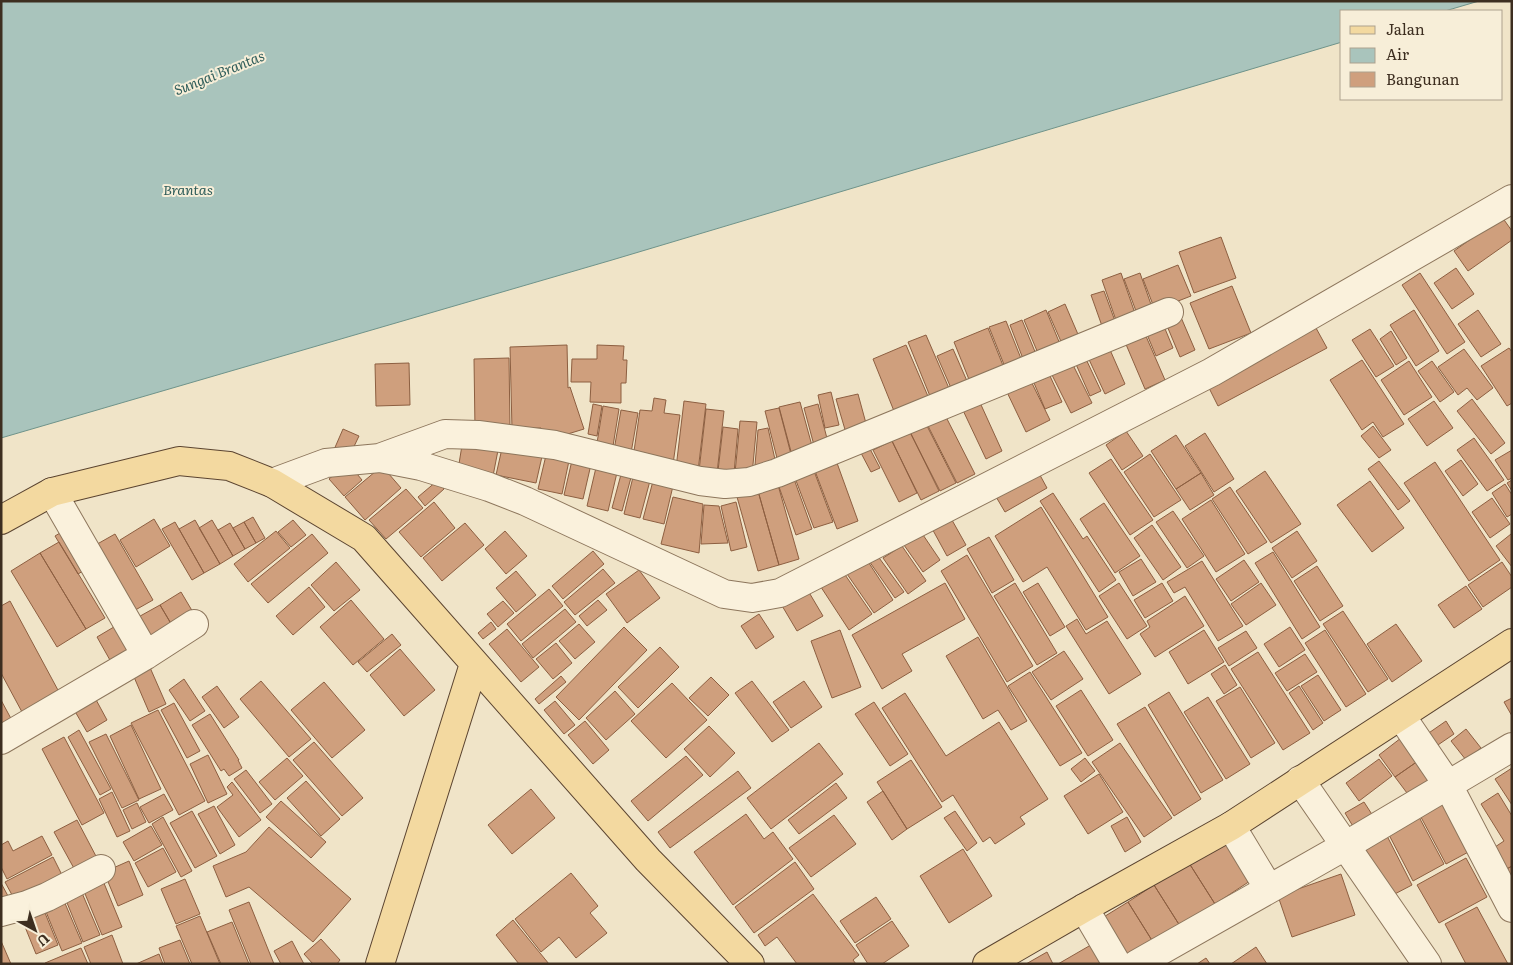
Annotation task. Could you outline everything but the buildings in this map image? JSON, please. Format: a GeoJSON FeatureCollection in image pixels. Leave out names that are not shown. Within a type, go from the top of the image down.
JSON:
{"type":"FeatureCollection","features":[{"type":"Feature","properties":{"kind":"main road"},"geometry":{"type":"LineString","coordinates":[[1,520],[52,492],[179,461],[229,466],[272,483],[364,538],[648,860],[750,964]]}},
{"type":"Feature","properties":{"kind":"main road"},"geometry":{"type":"LineString","coordinates":[[987,964],[1230,826],[1512,643]]}},
{"type":"Feature","properties":{"kind":"main road"},"geometry":{"type":"LineString","coordinates":[[380,964],[474,664]]}},
{"type":"Feature","properties":{"kind":"street"},"geometry":{"type":"LineString","coordinates":[[380,458],[451,474],[525,501],[724,594],[752,598],[780,593],[1212,372],[1512,199]]}},
{"type":"Feature","properties":{"kind":"street"},"geometry":{"type":"LineString","coordinates":[[272,483],[326,463],[380,458],[445,434],[478,434],[555,445],[700,481],[725,484],[749,482],[777,473],[1169,312]]}},
{"type":"Feature","properties":{"kind":"street"},"geometry":{"type":"LineString","coordinates":[[52,492],[146,655]]}},
{"type":"Feature","properties":{"kind":"street"},"geometry":{"type":"LineString","coordinates":[[1,740],[146,655],[194,624]]}},
{"type":"Feature","properties":{"kind":"street"},"geometry":{"type":"LineString","coordinates":[[1400,716],[1448,785],[1512,908]]}},
{"type":"Feature","properties":{"kind":"street"},"geometry":{"type":"LineString","coordinates":[[1137,964],[1345,846],[1512,747]]}},
{"type":"Feature","properties":{"kind":"street"},"geometry":{"type":"LineString","coordinates":[[1300,780],[1427,964]]}},
{"type":"Feature","properties":{"kind":"street"},"geometry":{"type":"LineString","coordinates":[[1230,826],[1269,889]]}},
{"type":"Feature","properties":{"kind":"street"},"geometry":{"type":"LineString","coordinates":[[1,912],[47,896],[100,869]]}},
{"type":"Feature","properties":{"kind":"street"},"geometry":{"type":"LineString","coordinates":[[1084,908],[1117,964]]}},
{"type":"Feature","properties":{"kind":"water","name":"Brantas"},"geometry":{"type":"Polygon","coordinates":[[[1,1],[1479,1],[1448,10],[1340,10],[1340,43],[612,260],[1,438],[1,1]]]}},
{"type":"Feature","properties":{"kind":"water label","name":"Sungai Brantas"},"geometry":{"type":"Point","coordinates":[219,72]}}]}
